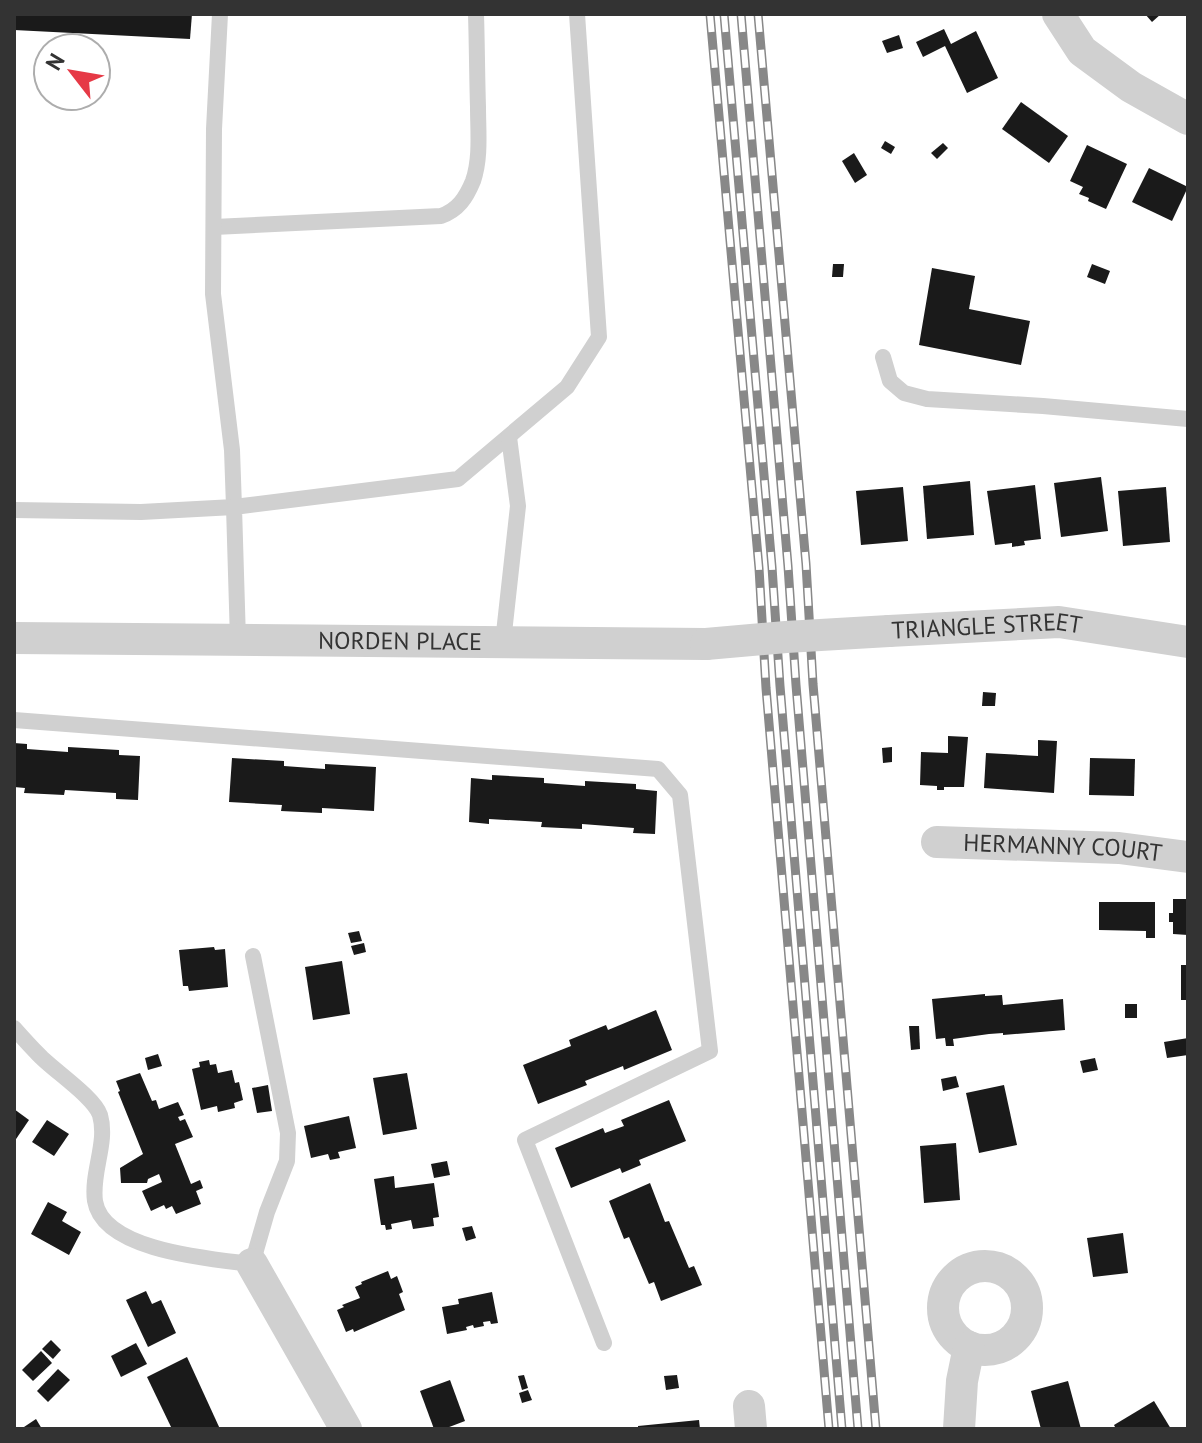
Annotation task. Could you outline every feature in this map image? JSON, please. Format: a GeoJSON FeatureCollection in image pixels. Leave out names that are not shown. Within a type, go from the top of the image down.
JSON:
{"type":"FeatureCollection","features":[{"type":"Feature","properties":{"kind":"street"},"geometry":{"type":"LineString","coordinates":[[1058,14],[1082,51],[1131,87],[1188,119]]}},
{"type":"Feature","properties":{"kind":"street","name":"TRIANGLE STREET"},"geometry":{"type":"LineString","coordinates":[[786,637],[1059,622],[1188,642]]}},
{"type":"Feature","properties":{"kind":"street","name":"NORDEN PLACE"},"geometry":{"type":"LineString","coordinates":[[14,638],[706,644],[786,637]]}},
{"type":"Feature","properties":{"kind":"street","name":"HERMANNY COURT"},"geometry":{"type":"LineString","coordinates":[[937,842],[1119,848],[1188,857]]}},
{"type":"Feature","properties":{"kind":"street"},"geometry":{"type":"LineString","coordinates":[[252,1264],[346,1429]]}},
{"type":"Feature","properties":{"kind":"street"},"geometry":{"type":"LineString","coordinates":[[959,1429],[962,1381],[969,1347]]}},
{"type":"Feature","properties":{"kind":"lane"},"geometry":{"type":"LineString","coordinates":[[220,14],[214,129],[213,294],[232,450],[238,640]]}},
{"type":"Feature","properties":{"kind":"lane"},"geometry":{"type":"LineString","coordinates":[[214,227],[441,216],[454,211],[469,189],[477,164],[476,14]]}},
{"type":"Feature","properties":{"kind":"lane"},"geometry":{"type":"LineString","coordinates":[[14,510],[141,512],[234,507],[458,479],[567,387],[599,337],[577,14]]}},
{"type":"Feature","properties":{"kind":"lane"},"geometry":{"type":"LineString","coordinates":[[883,357],[890,381],[904,393],[927,399],[1188,419]]}},
{"type":"Feature","properties":{"kind":"lane"},"geometry":{"type":"LineString","coordinates":[[503,642],[518,506],[509,437]]}},
{"type":"Feature","properties":{"kind":"lane"},"geometry":{"type":"LineString","coordinates":[[14,720],[658,769],[680,795],[710,1051],[525,1140],[604,1343]]}},
{"type":"Feature","properties":{"kind":"lane"},"geometry":{"type":"LineString","coordinates":[[14,1028],[38,1055],[90,1099],[99,1113],[101,1146],[95,1200],[100,1217],[132,1240],[202,1258],[252,1264],[267,1212],[287,1161],[288,1133],[253,956]]}},
{"type":"Feature","properties":{"kind":"building"},"geometry":{"type":"Polygon","coordinates":[[[14,14],[192,14],[190,39],[112,35],[112,32],[14,30],[14,14]]]}},
{"type":"Feature","properties":{"kind":"building"},"geometry":{"type":"Polygon","coordinates":[[[1145,14],[1161,14],[1152,22],[1145,14]]]}},
{"type":"Feature","properties":{"kind":"building"},"geometry":{"type":"Polygon","coordinates":[[[944,29],[951,44],[976,31],[998,78],[967,93],[945,46],[923,57],[916,42],[944,29]]]}},
{"type":"Feature","properties":{"kind":"building"},"geometry":{"type":"Polygon","coordinates":[[[899,35],[903,48],[887,53],[882,41],[899,35]]]}},
{"type":"Feature","properties":{"kind":"building"},"geometry":{"type":"Polygon","coordinates":[[[1021,102],[1068,136],[1049,163],[1002,129],[1021,102]]]}},
{"type":"Feature","properties":{"kind":"building"},"geometry":{"type":"Polygon","coordinates":[[[885,141],[895,147],[891,154],[881,148],[885,141]]]}},
{"type":"Feature","properties":{"kind":"building"},"geometry":{"type":"Polygon","coordinates":[[[943,143],[948,148],[937,159],[931,153],[943,143]]]}},
{"type":"Feature","properties":{"kind":"building"},"geometry":{"type":"Polygon","coordinates":[[[1087,145],[1127,164],[1106,209],[1079,194],[1083,187],[1070,181],[1087,145]]]}},
{"type":"Feature","properties":{"kind":"building"},"geometry":{"type":"Polygon","coordinates":[[[854,153],[867,175],[855,183],[842,161],[854,153]]]}},
{"type":"Feature","properties":{"kind":"building"},"geometry":{"type":"Polygon","coordinates":[[[1149,168],[1188,187],[1172,221],[1132,202],[1149,168]]]}},
{"type":"Feature","properties":{"kind":"building"},"geometry":{"type":"Polygon","coordinates":[[[833,264],[844,264],[843,277],[832,277],[833,264]]]}},
{"type":"Feature","properties":{"kind":"building"},"geometry":{"type":"Polygon","coordinates":[[[1092,264],[1110,271],[1105,284],[1087,277],[1092,264]]]}},
{"type":"Feature","properties":{"kind":"building"},"geometry":{"type":"Polygon","coordinates":[[[932,268],[975,276],[969,309],[1030,321],[1021,365],[919,345],[932,268]]]}},
{"type":"Feature","properties":{"kind":"building"},"geometry":{"type":"Polygon","coordinates":[[[1101,477],[1108,531],[1061,537],[1054,483],[1101,477]]]}},
{"type":"Feature","properties":{"kind":"building"},"geometry":{"type":"Polygon","coordinates":[[[970,481],[974,535],[927,539],[923,486],[970,481]]]}},
{"type":"Feature","properties":{"kind":"building"},"geometry":{"type":"Polygon","coordinates":[[[1035,485],[1041,539],[1024,541],[1025,545],[1012,547],[1012,543],[995,545],[987,491],[1035,485]]]}},
{"type":"Feature","properties":{"kind":"building"},"geometry":{"type":"Polygon","coordinates":[[[903,487],[908,541],[861,545],[856,491],[903,487]]]}},
{"type":"Feature","properties":{"kind":"building"},"geometry":{"type":"Polygon","coordinates":[[[1166,487],[1170,542],[1123,546],[1118,491],[1166,487]]]}},
{"type":"Feature","properties":{"kind":"building"},"geometry":{"type":"Polygon","coordinates":[[[983,692],[996,693],[995,706],[982,706],[983,692]]]}},
{"type":"Feature","properties":{"kind":"building"},"geometry":{"type":"Polygon","coordinates":[[[948,736],[968,737],[964,787],[937,790],[937,786],[920,785],[921,752],[948,753],[948,736]]]}},
{"type":"Feature","properties":{"kind":"building"},"geometry":{"type":"Polygon","coordinates":[[[1038,740],[1057,741],[1054,793],[984,788],[986,753],[1038,756],[1038,740]]]}},
{"type":"Feature","properties":{"kind":"building"},"geometry":{"type":"Polygon","coordinates":[[[14,743],[27,744],[27,749],[68,752],[68,747],[119,750],[119,755],[140,756],[138,800],[116,799],[116,793],[65,790],[64,795],[24,793],[25,788],[14,787],[14,743]]]}},
{"type":"Feature","properties":{"kind":"building"},"geometry":{"type":"Polygon","coordinates":[[[892,747],[892,762],[883,763],[882,748],[892,747]]]}},
{"type":"Feature","properties":{"kind":"building"},"geometry":{"type":"Polygon","coordinates":[[[232,758],[284,761],[284,766],[325,769],[325,764],[376,767],[374,811],[322,808],[322,813],[281,811],[282,805],[229,802],[232,758]]]}},
{"type":"Feature","properties":{"kind":"building"},"geometry":{"type":"Polygon","coordinates":[[[1090,758],[1135,759],[1134,796],[1089,795],[1090,758]]]}},
{"type":"Feature","properties":{"kind":"building"},"geometry":{"type":"Polygon","coordinates":[[[492,775],[544,778],[544,783],[585,786],[585,781],[636,784],[636,789],[657,791],[655,834],[633,833],[634,828],[582,824],[582,829],[541,827],[542,822],[489,819],[489,824],[469,822],[471,778],[492,780],[492,775]]]}},
{"type":"Feature","properties":{"kind":"building"},"geometry":{"type":"Polygon","coordinates":[[[1173,899],[1188,899],[1188,935],[1173,934],[1169,913],[1173,913],[1173,899]]]}},
{"type":"Feature","properties":{"kind":"building"},"geometry":{"type":"Polygon","coordinates":[[[1099,902],[1155,902],[1155,938],[1146,938],[1146,931],[1099,930],[1099,902]]]}},
{"type":"Feature","properties":{"kind":"building"},"geometry":{"type":"Polygon","coordinates":[[[359,931],[362,941],[351,943],[348,933],[359,931]]]}},
{"type":"Feature","properties":{"kind":"building"},"geometry":{"type":"Polygon","coordinates":[[[364,943],[366,952],[354,955],[351,946],[364,943]]]}},
{"type":"Feature","properties":{"kind":"building"},"geometry":{"type":"Polygon","coordinates":[[[214,947],[215,950],[225,949],[228,987],[189,991],[188,986],[183,986],[179,950],[214,947]]]}},
{"type":"Feature","properties":{"kind":"building"},"geometry":{"type":"Polygon","coordinates":[[[342,961],[350,1014],[313,1020],[305,967],[342,961]]]}},
{"type":"Feature","properties":{"kind":"building"},"geometry":{"type":"Polygon","coordinates":[[[1181,965],[1188,965],[1188,1000],[1181,1000],[1181,965]]]}},
{"type":"Feature","properties":{"kind":"building"},"geometry":{"type":"Polygon","coordinates":[[[1002,995],[1003,1005],[1063,999],[1065,1030],[953,1039],[954,1046],[946,1046],[945,1038],[936,1039],[932,999],[1002,995]]]}},
{"type":"Feature","properties":{"kind":"building"},"geometry":{"type":"Polygon","coordinates":[[[1125,1004],[1137,1004],[1137,1018],[1125,1018],[1125,1004]]]}},
{"type":"Feature","properties":{"kind":"building"},"geometry":{"type":"Polygon","coordinates":[[[656,1010],[672,1050],[624,1070],[623,1066],[585,1081],[587,1085],[538,1104],[523,1065],[571,1046],[569,1040],[606,1025],[608,1030],[656,1010]]]}},
{"type":"Feature","properties":{"kind":"building"},"geometry":{"type":"Polygon","coordinates":[[[909,1026],[919,1026],[920,1049],[911,1050],[909,1026]]]}},
{"type":"Feature","properties":{"kind":"building"},"geometry":{"type":"Polygon","coordinates":[[[1188,1038],[1188,1055],[1167,1058],[1164,1042],[1188,1038]]]}},
{"type":"Feature","properties":{"kind":"building"},"geometry":{"type":"Polygon","coordinates":[[[158,1054],[162,1066],[148,1070],[145,1058],[158,1054]]]}},
{"type":"Feature","properties":{"kind":"building"},"geometry":{"type":"Polygon","coordinates":[[[1095,1058],[1098,1070],[1083,1073],[1080,1061],[1095,1058]]]}},
{"type":"Feature","properties":{"kind":"building"},"geometry":{"type":"Polygon","coordinates":[[[209,1060],[210,1065],[216,1064],[218,1073],[232,1070],[235,1083],[239,1082],[243,1100],[234,1103],[235,1108],[218,1112],[217,1106],[201,1110],[192,1069],[200,1067],[199,1062],[209,1060]]]}},
{"type":"Feature","properties":{"kind":"building"},"geometry":{"type":"Polygon","coordinates":[[[140,1073],[152,1101],[156,1100],[159,1109],[178,1102],[184,1115],[178,1117],[180,1121],[185,1119],[193,1137],[175,1144],[191,1184],[200,1180],[203,1188],[196,1191],[201,1204],[176,1214],[172,1206],[166,1209],[164,1205],[151,1211],[142,1191],[162,1182],[159,1174],[148,1179],[147,1183],[121,1183],[120,1168],[143,1154],[116,1081],[140,1073]]]}},
{"type":"Feature","properties":{"kind":"building"},"geometry":{"type":"Polygon","coordinates":[[[407,1073],[417,1129],[383,1135],[373,1078],[407,1073]]]}},
{"type":"Feature","properties":{"kind":"building"},"geometry":{"type":"Polygon","coordinates":[[[956,1076],[959,1087],[943,1091],[941,1079],[956,1076]]]}},
{"type":"Feature","properties":{"kind":"building"},"geometry":{"type":"Polygon","coordinates":[[[268,1085],[272,1111],[257,1113],[252,1088],[268,1085]]]}},
{"type":"Feature","properties":{"kind":"building"},"geometry":{"type":"Polygon","coordinates":[[[1004,1085],[1017,1145],[979,1153],[966,1093],[1004,1085]]]}},
{"type":"Feature","properties":{"kind":"building"},"geometry":{"type":"Polygon","coordinates":[[[669,1100],[686,1141],[639,1160],[641,1165],[622,1173],[620,1168],[571,1188],[555,1148],[603,1128],[605,1133],[624,1126],[621,1120],[669,1100]]]}},
{"type":"Feature","properties":{"kind":"building"},"geometry":{"type":"Polygon","coordinates":[[[14,1109],[29,1120],[14,1142],[14,1109]]]}},
{"type":"Feature","properties":{"kind":"building"},"geometry":{"type":"Polygon","coordinates":[[[349,1116],[356,1148],[338,1152],[340,1158],[330,1160],[328,1154],[311,1158],[304,1126],[349,1116]]]}},
{"type":"Feature","properties":{"kind":"building"},"geometry":{"type":"Polygon","coordinates":[[[47,1120],[69,1134],[54,1156],[32,1142],[47,1120]]]}},
{"type":"Feature","properties":{"kind":"building"},"geometry":{"type":"Polygon","coordinates":[[[956,1143],[960,1200],[924,1203],[920,1146],[956,1143]]]}},
{"type":"Feature","properties":{"kind":"building"},"geometry":{"type":"Polygon","coordinates":[[[447,1161],[450,1175],[434,1178],[431,1164],[447,1161]]]}},
{"type":"Feature","properties":{"kind":"building"},"geometry":{"type":"Polygon","coordinates":[[[394,1176],[395,1188],[434,1183],[439,1217],[433,1218],[434,1226],[413,1229],[411,1220],[391,1224],[392,1229],[386,1230],[385,1225],[381,1225],[374,1179],[394,1176]]]}},
{"type":"Feature","properties":{"kind":"building"},"geometry":{"type":"Polygon","coordinates":[[[650,1183],[665,1222],[669,1221],[689,1268],[694,1266],[702,1285],[661,1301],[654,1282],[649,1284],[629,1237],[624,1239],[609,1201],[650,1183]]]}},
{"type":"Feature","properties":{"kind":"building"},"geometry":{"type":"Polygon","coordinates":[[[48,1202],[67,1212],[62,1221],[81,1232],[69,1255],[31,1234],[48,1202]]]}},
{"type":"Feature","properties":{"kind":"building"},"geometry":{"type":"Polygon","coordinates":[[[472,1226],[476,1238],[466,1241],[462,1228],[472,1226]]]}},
{"type":"Feature","properties":{"kind":"building"},"geometry":{"type":"Polygon","coordinates":[[[1123,1233],[1128,1273],[1093,1277],[1087,1238],[1123,1233]]]}},
{"type":"Feature","properties":{"kind":"building"},"geometry":{"type":"Polygon","coordinates":[[[388,1271],[391,1279],[397,1276],[405,1310],[354,1332],[353,1329],[346,1332],[337,1310],[360,1298],[355,1287],[361,1282],[388,1271]]]}},
{"type":"Feature","properties":{"kind":"building"},"geometry":{"type":"Polygon","coordinates":[[[146,1291],[152,1304],[161,1300],[176,1333],[148,1347],[126,1300],[146,1291]]]}},
{"type":"Feature","properties":{"kind":"building"},"geometry":{"type":"Polygon","coordinates":[[[492,1292],[498,1323],[483,1322],[484,1326],[474,1328],[473,1325],[466,1327],[467,1330],[447,1334],[442,1307],[459,1304],[458,1299],[492,1292]]]}},
{"type":"Feature","properties":{"kind":"building"},"geometry":{"type":"Polygon","coordinates":[[[51,1340],[61,1350],[53,1359],[42,1349],[51,1340]]]}},
{"type":"Feature","properties":{"kind":"building"},"geometry":{"type":"Polygon","coordinates":[[[136,1343],[147,1364],[121,1377],[111,1356],[136,1343]]]}},
{"type":"Feature","properties":{"kind":"building"},"geometry":{"type":"Polygon","coordinates":[[[41,1351],[52,1363],[33,1381],[22,1370],[41,1351]]]}},
{"type":"Feature","properties":{"kind":"building"},"geometry":{"type":"Polygon","coordinates":[[[187,1357],[220,1429],[172,1429],[147,1377],[187,1357]]]}},
{"type":"Feature","properties":{"kind":"building"},"geometry":{"type":"Polygon","coordinates":[[[58,1369],[70,1380],[48,1402],[37,1391],[58,1369]]]}},
{"type":"Feature","properties":{"kind":"building"},"geometry":{"type":"Polygon","coordinates":[[[524,1375],[528,1388],[522,1390],[518,1376],[524,1375]]]}},
{"type":"Feature","properties":{"kind":"building"},"geometry":{"type":"Polygon","coordinates":[[[677,1375],[679,1388],[666,1390],[664,1376],[677,1375]]]}},
{"type":"Feature","properties":{"kind":"building"},"geometry":{"type":"Polygon","coordinates":[[[450,1380],[465,1421],[444,1429],[434,1429],[420,1391],[450,1380]]]}},
{"type":"Feature","properties":{"kind":"building"},"geometry":{"type":"Polygon","coordinates":[[[1068,1381],[1081,1429],[1041,1429],[1031,1391],[1068,1381]]]}},
{"type":"Feature","properties":{"kind":"building"},"geometry":{"type":"Polygon","coordinates":[[[528,1390],[532,1400],[522,1403],[519,1393],[528,1390]]]}},
{"type":"Feature","properties":{"kind":"building"},"geometry":{"type":"Polygon","coordinates":[[[1154,1401],[1171,1429],[1116,1429],[1114,1425],[1154,1401]]]}},
{"type":"Feature","properties":{"kind":"building"},"geometry":{"type":"Polygon","coordinates":[[[36,1419],[42,1429],[21,1429],[36,1419]]]}},
{"type":"Feature","properties":{"kind":"building"},"geometry":{"type":"Polygon","coordinates":[[[699,1420],[700,1429],[638,1429],[638,1426],[699,1420]]]}},
{"type":"Feature","properties":{"kind":"railway"},"geometry":{"type":"LineString","coordinates":[[710,14],[759,568],[766,688],[829,1429]]}},
{"type":"Feature","properties":{"kind":"railway"},"geometry":{"type":"LineString","coordinates":[[724,14],[842,1429]]}},
{"type":"Feature","properties":{"kind":"railway"},"geometry":{"type":"LineString","coordinates":[[741,14],[858,1429]]}},
{"type":"Feature","properties":{"kind":"railway"},"geometry":{"type":"LineString","coordinates":[[758,14],[876,1429]]}}]}
